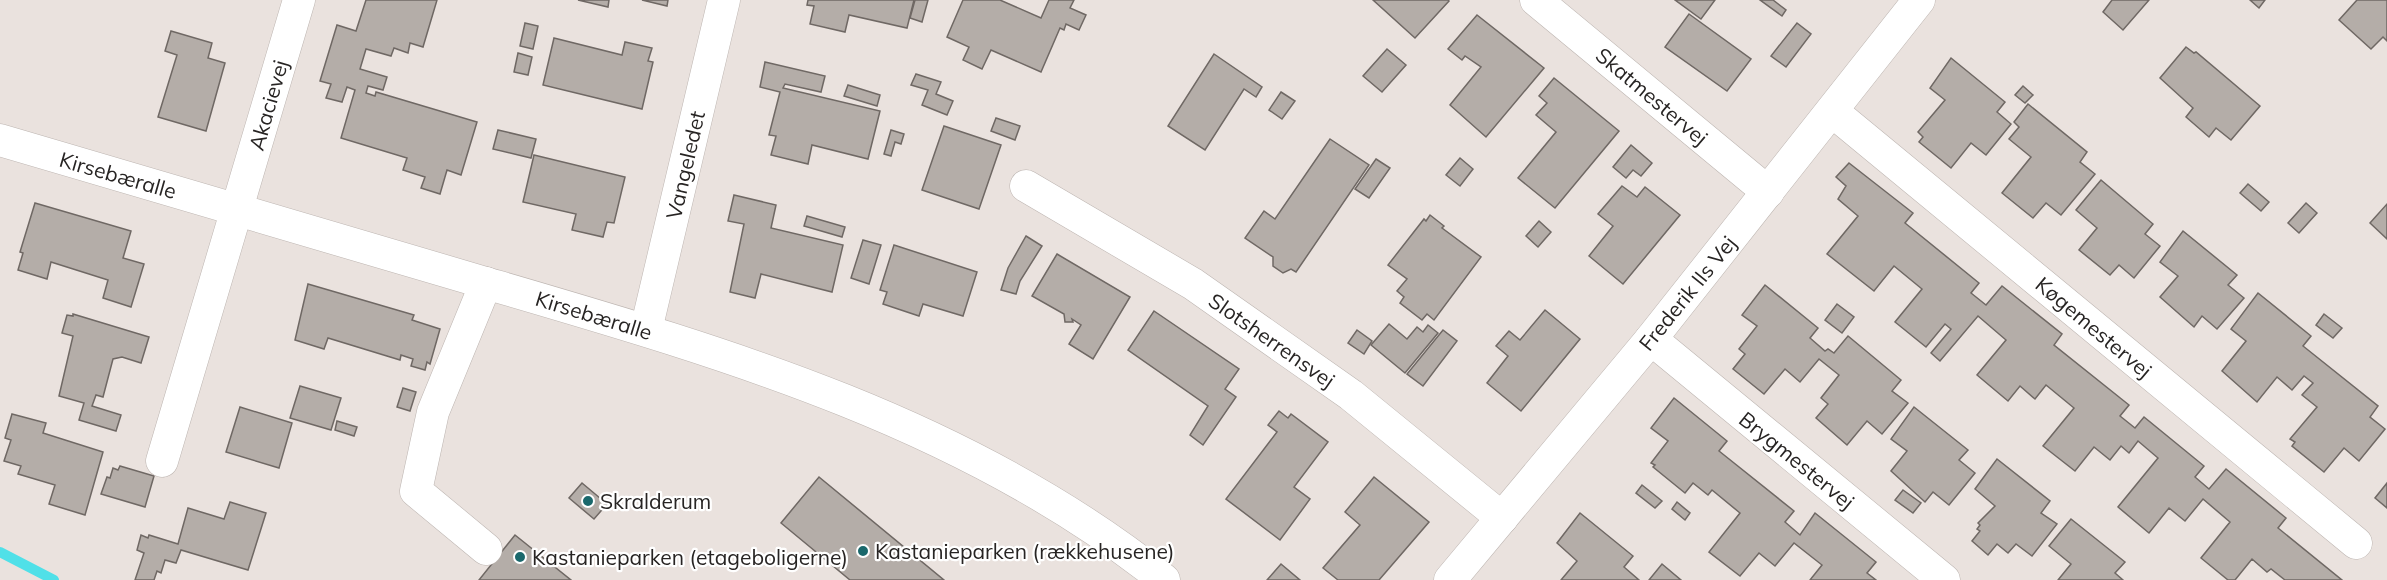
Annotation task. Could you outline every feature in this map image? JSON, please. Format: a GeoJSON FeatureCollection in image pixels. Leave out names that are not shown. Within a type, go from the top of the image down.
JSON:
{"type":"FeatureCollection","features":[{"type":"Feature","properties":{"kind":"street","name":"Akacievej"},"geometry":{"type":"LineString","coordinates":[[237,209],[299,0]]}},
{"type":"Feature","properties":{"kind":"street","name":"Vangeledet"},"geometry":{"type":"LineString","coordinates":[[646,330],[724,0]]}},
{"type":"Feature","properties":{"kind":"street","name":"Skatmestervej"},"geometry":{"type":"LineString","coordinates":[[1536,0],[1768,192]]}},
{"type":"Feature","properties":{"kind":"street","name":"Frederik IIs Vej"},"geometry":{"type":"LineString","coordinates":[[1464,575],[1502,518],[1651,339],[1918,0]]}},
{"type":"Feature","properties":{"kind":"street","name":"Køgemestervej"},"geometry":{"type":"LineString","coordinates":[[1832,111],[2356,543]]}},
{"type":"Feature","properties":{"kind":"street","name":"Kirsebæralle"},"geometry":{"type":"LineString","coordinates":[[0,140],[646,330],[770,370],[852,402],[944,443],[1056,505],[1164,580]]}},
{"type":"Feature","properties":{"kind":"street","name":"Slotsherrensvej"},"geometry":{"type":"LineString","coordinates":[[1026,186],[1193,284],[1351,395],[1502,518]]}},
{"type":"Feature","properties":{"kind":"street"},"geometry":{"type":"LineString","coordinates":[[162,461],[237,209]]}},
{"type":"Feature","properties":{"kind":"street"},"geometry":{"type":"LineString","coordinates":[[486,283],[433,412],[416,491],[486,549]]}},
{"type":"Feature","properties":{"kind":"street","name":"Brygmestervej"},"geometry":{"type":"LineString","coordinates":[[1651,339],[1944,580]]}},
{"type":"Feature","properties":{"kind":"building"},"geometry":{"type":"Polygon","coordinates":[[[366,0],[437,0],[423,47],[410,43],[408,53],[394,48],[391,56],[366,49],[360,69],[387,77],[383,90],[368,86],[366,93],[375,96],[376,92],[477,122],[461,175],[447,170],[440,194],[421,188],[425,177],[403,170],[407,158],[341,138],[355,90],[347,87],[342,102],[326,98],[331,84],[320,81],[337,25],[356,31],[366,0]]]}},
{"type":"Feature","properties":{"kind":"building"},"geometry":{"type":"Polygon","coordinates":[[[578,0],[609,0],[608,7],[578,0]]]}},
{"type":"Feature","properties":{"kind":"building"},"geometry":{"type":"Polygon","coordinates":[[[642,0],[668,0],[667,6],[642,0]]]}},
{"type":"Feature","properties":{"kind":"building"},"geometry":{"type":"Polygon","coordinates":[[[808,0],[914,0],[907,28],[849,15],[845,32],[810,24],[814,6],[807,5],[808,0]]]}},
{"type":"Feature","properties":{"kind":"building"},"geometry":{"type":"Polygon","coordinates":[[[915,0],[928,0],[922,22],[910,18],[915,0]]]}},
{"type":"Feature","properties":{"kind":"building"},"geometry":{"type":"Polygon","coordinates":[[[963,0],[1000,0],[1041,18],[1049,0],[1074,0],[1070,8],[1086,15],[1079,30],[1066,24],[1064,30],[1060,28],[1041,72],[991,50],[982,69],[963,60],[969,47],[947,37],[963,0]]]}},
{"type":"Feature","properties":{"kind":"building"},"geometry":{"type":"Polygon","coordinates":[[[1373,0],[1448,0],[1449,1],[1415,38],[1373,0]]]}},
{"type":"Feature","properties":{"kind":"building"},"geometry":{"type":"Polygon","coordinates":[[[1675,0],[1715,0],[1701,19],[1675,0]]]}},
{"type":"Feature","properties":{"kind":"building"},"geometry":{"type":"Polygon","coordinates":[[[1760,0],[1773,0],[1786,10],[1782,16],[1760,0]]]}},
{"type":"Feature","properties":{"kind":"building"},"geometry":{"type":"Polygon","coordinates":[[[2112,0],[2149,0],[2123,30],[2103,12],[2112,0]]]}},
{"type":"Feature","properties":{"kind":"building"},"geometry":{"type":"Polygon","coordinates":[[[2250,0],[2265,0],[2259,8],[2250,0]]]}},
{"type":"Feature","properties":{"kind":"building"},"geometry":{"type":"Polygon","coordinates":[[[2357,0],[2387,0],[2387,41],[2383,37],[2371,49],[2339,20],[2357,0]]]}},
{"type":"Feature","properties":{"kind":"building"},"geometry":{"type":"Polygon","coordinates":[[[1689,14],[1751,59],[1727,91],[1665,47],[1689,14]]]}},
{"type":"Feature","properties":{"kind":"building"},"geometry":{"type":"Polygon","coordinates":[[[1477,15],[1544,68],[1486,137],[1450,105],[1481,67],[1465,56],[1462,60],[1448,49],[1477,15]]]}},
{"type":"Feature","properties":{"kind":"building"},"geometry":{"type":"Polygon","coordinates":[[[525,23],[538,26],[533,49],[520,46],[525,23]]]}},
{"type":"Feature","properties":{"kind":"building"},"geometry":{"type":"Polygon","coordinates":[[[1797,23],[1811,34],[1786,67],[1771,56],[1797,23]]]}},
{"type":"Feature","properties":{"kind":"building"},"geometry":{"type":"Polygon","coordinates":[[[171,31],[212,43],[208,58],[225,63],[206,131],[158,117],[177,55],[165,51],[171,31]]]}},
{"type":"Feature","properties":{"kind":"building"},"geometry":{"type":"Polygon","coordinates":[[[554,38],[622,55],[625,42],[652,48],[648,61],[653,62],[642,109],[543,85],[554,38]]]}},
{"type":"Feature","properties":{"kind":"building"},"geometry":{"type":"Polygon","coordinates":[[[2186,47],[2196,52],[2260,106],[2231,140],[2216,128],[2209,137],[2186,117],[2193,108],[2160,78],[2186,47]]]}},
{"type":"Feature","properties":{"kind":"building"},"geometry":{"type":"Polygon","coordinates":[[[1387,49],[1406,65],[1382,92],[1363,76],[1387,49]]]}},
{"type":"Feature","properties":{"kind":"building"},"geometry":{"type":"Polygon","coordinates":[[[518,53],[532,57],[528,75],[514,72],[518,53]]]}},
{"type":"Feature","properties":{"kind":"building"},"geometry":{"type":"Polygon","coordinates":[[[1214,54],[1262,87],[1256,97],[1244,89],[1205,150],[1168,126],[1214,54]]]}},
{"type":"Feature","properties":{"kind":"building"},"geometry":{"type":"Polygon","coordinates":[[[1951,58],[2005,102],[1997,112],[2011,124],[1986,155],[1971,143],[1951,168],[1919,142],[1923,137],[1918,132],[1945,100],[1930,88],[1951,58]]]}},
{"type":"Feature","properties":{"kind":"building"},"geometry":{"type":"Polygon","coordinates":[[[765,62],[825,76],[821,92],[785,84],[783,88],[880,111],[868,159],[812,145],[808,164],[771,155],[776,136],[769,135],[780,92],[760,87],[765,62]]]}},
{"type":"Feature","properties":{"kind":"building"},"geometry":{"type":"Polygon","coordinates":[[[916,74],[941,82],[936,94],[953,101],[947,115],[922,105],[928,90],[911,85],[916,74]]]}},
{"type":"Feature","properties":{"kind":"building"},"geometry":{"type":"Polygon","coordinates":[[[1554,78],[1619,131],[1555,208],[1518,178],[1556,132],[1536,115],[1547,103],[1539,96],[1554,78]]]}},
{"type":"Feature","properties":{"kind":"building"},"geometry":{"type":"Polygon","coordinates":[[[848,85],[880,95],[877,106],[844,96],[848,85]]]}},
{"type":"Feature","properties":{"kind":"building"},"geometry":{"type":"Polygon","coordinates":[[[2023,86],[2033,95],[2025,103],[2015,95],[2023,86]]]}},
{"type":"Feature","properties":{"kind":"building"},"geometry":{"type":"Polygon","coordinates":[[[1281,92],[1295,101],[1282,119],[1269,110],[1281,92]]]}},
{"type":"Feature","properties":{"kind":"building"},"geometry":{"type":"Polygon","coordinates":[[[2028,104],[2087,152],[2080,162],[2095,174],[2061,215],[2046,203],[2033,218],[2002,193],[2031,157],[2009,139],[2019,127],[2014,122],[2028,104]]]}},
{"type":"Feature","properties":{"kind":"building"},"geometry":{"type":"Polygon","coordinates":[[[996,118],[1020,126],[1015,140],[991,131],[996,118]]]}},
{"type":"Feature","properties":{"kind":"building"},"geometry":{"type":"Polygon","coordinates":[[[944,126],[1001,145],[979,209],[922,190],[944,126]]]}},
{"type":"Feature","properties":{"kind":"building"},"geometry":{"type":"Polygon","coordinates":[[[498,130],[536,139],[531,158],[493,149],[498,130]]]}},
{"type":"Feature","properties":{"kind":"building"},"geometry":{"type":"Polygon","coordinates":[[[891,130],[904,134],[901,144],[895,142],[891,156],[884,154],[891,130]]]}},
{"type":"Feature","properties":{"kind":"building"},"geometry":{"type":"Polygon","coordinates":[[[1330,139],[1369,165],[1296,272],[1291,269],[1283,273],[1273,266],[1273,257],[1245,238],[1264,211],[1275,219],[1330,139]]]}},
{"type":"Feature","properties":{"kind":"building"},"geometry":{"type":"Polygon","coordinates":[[[1631,145],[1652,163],[1641,176],[1633,170],[1626,178],[1613,167],[1631,145]]]}},
{"type":"Feature","properties":{"kind":"building"},"geometry":{"type":"Polygon","coordinates":[[[534,155],[625,177],[614,223],[607,222],[603,237],[572,230],[576,214],[523,202],[534,155]]]}},
{"type":"Feature","properties":{"kind":"building"},"geometry":{"type":"Polygon","coordinates":[[[1460,158],[1473,169],[1460,186],[1446,175],[1460,158]]]}},
{"type":"Feature","properties":{"kind":"building"},"geometry":{"type":"Polygon","coordinates":[[[1376,159],[1390,168],[1369,198],[1355,189],[1376,159]]]}},
{"type":"Feature","properties":{"kind":"building"},"geometry":{"type":"Polygon","coordinates":[[[1849,163],[1913,213],[1905,223],[1979,283],[1971,293],[1986,305],[2002,286],[2062,334],[2054,345],[2129,405],[2120,416],[2135,428],[2144,417],[2204,466],[2195,477],[2209,489],[2226,469],[2286,518],[2278,528],[2342,580],[2285,580],[2271,569],[2267,572],[2252,559],[2235,580],[2228,580],[2201,558],[2230,522],[2203,499],[2185,521],[2169,508],[2149,533],[2118,507],[2158,458],[2138,441],[2129,453],[2121,446],[2110,460],[2094,447],[2075,471],[2043,446],[2074,408],[2046,385],[2035,399],[2020,386],[2008,401],[1977,375],[2006,340],[1978,316],[1940,361],[1931,353],[1951,329],[1945,324],[1926,347],[1895,322],[1922,289],[1894,266],[1874,291],[1827,254],[1858,216],[1838,199],[1846,186],[1836,177],[1849,163]]]}},
{"type":"Feature","properties":{"kind":"building"},"geometry":{"type":"Polygon","coordinates":[[[2101,180],[2153,224],[2145,234],[2160,246],[2134,278],[2119,265],[2110,275],[2079,250],[2097,228],[2076,210],[2101,180]]]}},
{"type":"Feature","properties":{"kind":"building"},"geometry":{"type":"Polygon","coordinates":[[[2248,184],[2269,202],[2261,211],[2240,193],[2248,184]]]}},
{"type":"Feature","properties":{"kind":"building"},"geometry":{"type":"Polygon","coordinates":[[[1622,186],[1637,197],[1645,187],[1680,215],[1623,284],[1589,256],[1613,226],[1598,214],[1622,186]]]}},
{"type":"Feature","properties":{"kind":"building"},"geometry":{"type":"Polygon","coordinates":[[[734,195],[776,205],[771,228],[843,245],[832,292],[761,274],[755,298],[730,292],[744,224],[728,221],[734,195]]]}},
{"type":"Feature","properties":{"kind":"building"},"geometry":{"type":"Polygon","coordinates":[[[35,203],[131,231],[123,258],[144,264],[131,307],[103,298],[108,280],[51,262],[47,279],[18,270],[23,253],[20,252],[35,203]]]}},
{"type":"Feature","properties":{"kind":"building"},"geometry":{"type":"Polygon","coordinates":[[[2306,203],[2317,213],[2299,233],[2288,223],[2306,203]]]}},
{"type":"Feature","properties":{"kind":"building"},"geometry":{"type":"Polygon","coordinates":[[[2387,204],[2387,239],[2370,223],[2387,204]]]}},
{"type":"Feature","properties":{"kind":"building"},"geometry":{"type":"Polygon","coordinates":[[[1430,215],[1444,226],[1442,228],[1481,257],[1434,320],[1427,314],[1422,320],[1400,303],[1404,297],[1397,291],[1407,279],[1388,265],[1424,219],[1426,221],[1430,215]]]}},
{"type":"Feature","properties":{"kind":"building"},"geometry":{"type":"Polygon","coordinates":[[[807,216],[845,227],[842,237],[804,226],[807,216]]]}},
{"type":"Feature","properties":{"kind":"building"},"geometry":{"type":"Polygon","coordinates":[[[1539,221],[1551,232],[1538,247],[1526,236],[1539,221]]]}},
{"type":"Feature","properties":{"kind":"building"},"geometry":{"type":"Polygon","coordinates":[[[2183,231],[2237,275],[2228,285],[2244,298],[2217,329],[2202,316],[2194,327],[2160,297],[2178,276],[2160,262],[2183,231]]]}},
{"type":"Feature","properties":{"kind":"building"},"geometry":{"type":"Polygon","coordinates":[[[1026,236],[1042,246],[1020,281],[1016,294],[1001,290],[1008,268],[1026,236]]]}},
{"type":"Feature","properties":{"kind":"building"},"geometry":{"type":"Polygon","coordinates":[[[863,240],[881,245],[869,284],[851,278],[863,240]]]}},
{"type":"Feature","properties":{"kind":"building"},"geometry":{"type":"Polygon","coordinates":[[[894,245],[977,272],[963,316],[923,304],[919,316],[883,304],[887,292],[880,290],[894,245]]]}},
{"type":"Feature","properties":{"kind":"building"},"geometry":{"type":"Polygon","coordinates":[[[1057,254],[1130,297],[1093,359],[1069,344],[1081,325],[1072,319],[1073,322],[1065,322],[1064,314],[1032,296],[1057,254]]]}},
{"type":"Feature","properties":{"kind":"building"},"geometry":{"type":"Polygon","coordinates":[[[308,284],[414,315],[412,320],[440,329],[430,364],[427,362],[425,370],[411,366],[413,359],[401,355],[400,360],[328,338],[324,349],[295,340],[308,284]]]}},
{"type":"Feature","properties":{"kind":"building"},"geometry":{"type":"Polygon","coordinates":[[[1765,285],[1818,328],[1810,338],[1825,351],[1828,349],[1834,353],[1848,336],[1901,380],[1892,391],[1908,403],[1882,434],[1867,421],[1847,445],[1816,418],[1828,404],[1821,398],[1839,375],[1819,359],[1800,382],[1785,369],[1764,394],[1733,369],[1745,354],[1739,349],[1757,326],[1742,315],[1765,285]]]}},
{"type":"Feature","properties":{"kind":"building"},"geometry":{"type":"Polygon","coordinates":[[[2258,293],[2311,336],[2303,346],[2378,406],[2370,417],[2385,429],[2359,461],[2344,448],[2324,472],[2292,446],[2295,442],[2290,439],[2317,407],[2302,395],[2313,383],[2304,376],[2292,390],[2277,377],[2257,402],[2222,371],[2246,341],[2231,329],[2258,293]]]}},
{"type":"Feature","properties":{"kind":"building"},"geometry":{"type":"Polygon","coordinates":[[[1837,304],[1854,317],[1842,333],[1825,320],[1837,304]]]}},
{"type":"Feature","properties":{"kind":"building"},"geometry":{"type":"Polygon","coordinates":[[[1545,310],[1580,339],[1521,411],[1487,383],[1508,356],[1496,346],[1509,331],[1520,340],[1545,310]]]}},
{"type":"Feature","properties":{"kind":"building"},"geometry":{"type":"Polygon","coordinates":[[[1154,311],[1239,369],[1225,389],[1236,397],[1203,445],[1190,435],[1208,406],[1128,350],[1154,311]]]}},
{"type":"Feature","properties":{"kind":"building"},"geometry":{"type":"Polygon","coordinates":[[[73,314],[149,337],[141,363],[122,357],[113,359],[103,397],[96,395],[92,406],[121,415],[116,431],[79,420],[84,403],[59,396],[73,336],[62,333],[67,315],[73,316],[73,314]]]}},
{"type":"Feature","properties":{"kind":"building"},"geometry":{"type":"Polygon","coordinates":[[[2324,314],[2342,328],[2333,338],[2316,325],[2324,314]]]}},
{"type":"Feature","properties":{"kind":"building"},"geometry":{"type":"Polygon","coordinates":[[[1389,324],[1407,339],[1417,327],[1423,332],[1428,325],[1438,333],[1405,373],[1371,345],[1389,324]]]}},
{"type":"Feature","properties":{"kind":"building"},"geometry":{"type":"Polygon","coordinates":[[[1357,330],[1372,341],[1364,354],[1348,343],[1357,330]]]}},
{"type":"Feature","properties":{"kind":"building"},"geometry":{"type":"Polygon","coordinates":[[[1443,330],[1457,341],[1423,386],[1407,374],[1443,330]]]}},
{"type":"Feature","properties":{"kind":"building"},"geometry":{"type":"Polygon","coordinates":[[[300,386],[341,398],[331,430],[290,418],[300,386]]]}},
{"type":"Feature","properties":{"kind":"building"},"geometry":{"type":"Polygon","coordinates":[[[403,388],[416,392],[410,411],[397,407],[403,388]]]}},
{"type":"Feature","properties":{"kind":"building"},"geometry":{"type":"Polygon","coordinates":[[[1674,398],[1727,441],[1719,451],[1794,511],[1785,522],[1800,535],[1815,513],[1876,562],[1867,573],[1876,580],[1810,580],[1822,565],[1794,543],[1775,566],[1759,553],[1740,576],[1709,552],[1740,513],[1712,490],[1708,495],[1693,483],[1685,493],[1653,467],[1655,465],[1651,463],[1668,441],[1651,428],[1674,398]]]}},
{"type":"Feature","properties":{"kind":"building"},"geometry":{"type":"Polygon","coordinates":[[[240,407],[292,423],[279,468],[226,452],[240,407]]]}},
{"type":"Feature","properties":{"kind":"building"},"geometry":{"type":"Polygon","coordinates":[[[1914,407],[1968,450],[1959,460],[1975,473],[1949,505],[1933,492],[1925,502],[1891,471],[1907,451],[1891,439],[1914,407]]]}},
{"type":"Feature","properties":{"kind":"building"},"geometry":{"type":"Polygon","coordinates":[[[1279,411],[1288,418],[1291,414],[1328,442],[1294,487],[1310,499],[1280,540],[1226,499],[1277,432],[1268,425],[1279,411]]]}},
{"type":"Feature","properties":{"kind":"building"},"geometry":{"type":"Polygon","coordinates":[[[12,414],[46,423],[43,433],[103,452],[85,515],[49,504],[55,485],[18,474],[21,466],[4,461],[11,440],[5,438],[12,414]]]}},
{"type":"Feature","properties":{"kind":"building"},"geometry":{"type":"Polygon","coordinates":[[[337,421],[357,427],[354,436],[335,430],[337,421]]]}},
{"type":"Feature","properties":{"kind":"building"},"geometry":{"type":"Polygon","coordinates":[[[1997,459],[2050,501],[2041,513],[2057,524],[2032,556],[2016,544],[2008,553],[1997,544],[1988,555],[1972,541],[1980,531],[1977,529],[1980,525],[1978,523],[1995,506],[1975,489],[1997,459]]]}},
{"type":"Feature","properties":{"kind":"building"},"geometry":{"type":"Polygon","coordinates":[[[120,466],[154,476],[145,507],[101,494],[113,468],[118,470],[120,466]]]}},
{"type":"Feature","properties":{"kind":"building","name":"Kastanieparken (rækkehusene)"},"geometry":{"type":"Polygon","coordinates":[[[819,477],[944,580],[850,580],[781,523],[819,477]]]}},
{"type":"Feature","properties":{"kind":"building"},"geometry":{"type":"Polygon","coordinates":[[[1374,477],[1429,522],[1379,580],[1338,580],[1323,568],[1360,525],[1345,512],[1374,477]]]}},
{"type":"Feature","properties":{"kind":"building","name":"Skralderum"},"geometry":{"type":"Polygon","coordinates":[[[582,483],[607,504],[594,519],[569,498],[582,483]]]}},
{"type":"Feature","properties":{"kind":"building"},"geometry":{"type":"Polygon","coordinates":[[[2387,483],[2387,508],[2375,498],[2387,483]]]}},
{"type":"Feature","properties":{"kind":"building"},"geometry":{"type":"Polygon","coordinates":[[[1642,485],[1662,501],[1655,508],[1636,493],[1642,485]]]}},
{"type":"Feature","properties":{"kind":"building"},"geometry":{"type":"Polygon","coordinates":[[[1903,490],[1921,503],[1913,513],[1895,500],[1903,490]]]}},
{"type":"Feature","properties":{"kind":"building"},"geometry":{"type":"Polygon","coordinates":[[[230,502],[266,513],[248,570],[181,550],[176,563],[165,560],[161,573],[157,571],[154,580],[135,580],[144,553],[137,550],[141,535],[148,538],[149,535],[178,544],[188,508],[224,519],[230,502]]]}},
{"type":"Feature","properties":{"kind":"building"},"geometry":{"type":"Polygon","coordinates":[[[1677,502],[1690,513],[1685,520],[1672,509],[1677,502]]]}},
{"type":"Feature","properties":{"kind":"building"},"geometry":{"type":"Polygon","coordinates":[[[1580,513],[1633,556],[1624,567],[1639,580],[1561,580],[1577,561],[1557,543],[1580,513]]]}},
{"type":"Feature","properties":{"kind":"building"},"geometry":{"type":"Polygon","coordinates":[[[2071,519],[2125,562],[2115,573],[2123,580],[2058,580],[2071,564],[2049,546],[2071,519]]]}},
{"type":"Feature","properties":{"kind":"building","name":"Kastanieparken (etageboligerne)"},"geometry":{"type":"Polygon","coordinates":[[[515,535],[571,580],[479,580],[515,535]]]}},
{"type":"Feature","properties":{"kind":"building"},"geometry":{"type":"Polygon","coordinates":[[[1281,564],[1300,580],[1267,580],[1281,564]]]}},
{"type":"Feature","properties":{"kind":"building"},"geometry":{"type":"Polygon","coordinates":[[[1662,564],[1681,580],[1649,580],[1662,564]]]}},
{"type":"Feature","properties":{"kind":"waterway"},"geometry":{"type":"LineString","coordinates":[[0,552],[54,580]]}},
{"type":"Feature","properties":{"kind":"place","name":"Skralderum"},"geometry":{"type":"Point","coordinates":[588,501]}},
{"type":"Feature","properties":{"kind":"place","name":"Kastanieparken (rækkehusene)"},"geometry":{"type":"Point","coordinates":[863,551]}},
{"type":"Feature","properties":{"kind":"place","name":"Kastanieparken (etageboligerne)"},"geometry":{"type":"Point","coordinates":[520,557]}}]}
